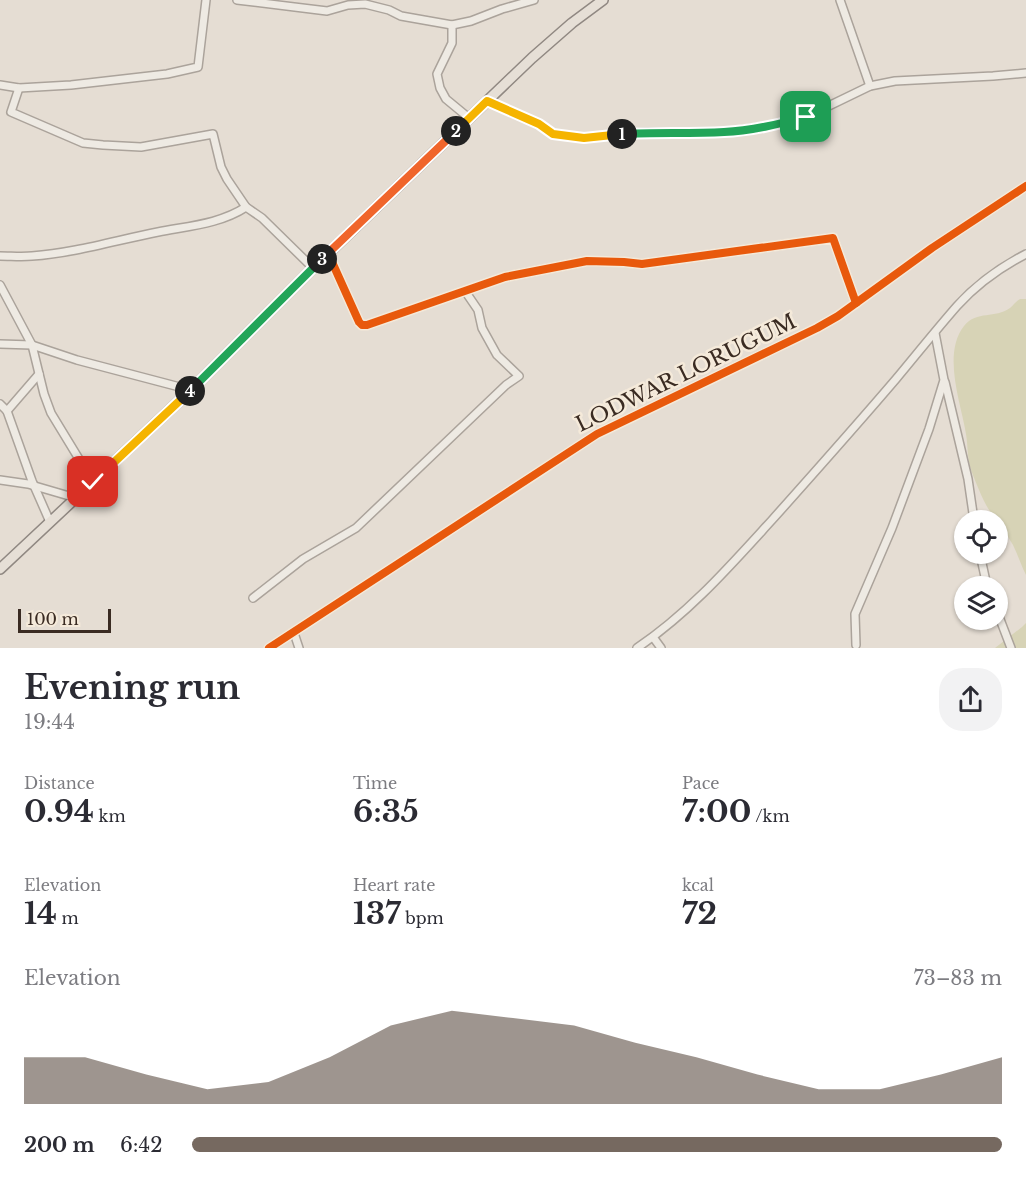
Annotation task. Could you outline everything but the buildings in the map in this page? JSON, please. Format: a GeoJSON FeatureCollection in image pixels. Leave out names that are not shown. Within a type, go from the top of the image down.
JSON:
{"type":"FeatureCollection","features":[{"type":"Feature","properties":{"kind":"main road"},"geometry":{"type":"LineString","coordinates":[[0,569],[191,390],[328,253],[487,101],[554,38],[603,0]]}},
{"type":"Feature","properties":{"kind":"street"},"geometry":{"type":"LineString","coordinates":[[0,85],[19,88],[71,85],[167,74],[198,67],[206,0]]}},
{"type":"Feature","properties":{"kind":"street"},"geometry":{"type":"LineString","coordinates":[[237,0],[327,11],[348,5],[365,4],[389,10],[401,16],[452,25],[534,0]]}},
{"type":"Feature","properties":{"kind":"street"},"geometry":{"type":"LineString","coordinates":[[840,0],[870,86]]}},
{"type":"Feature","properties":{"kind":"street"},"geometry":{"type":"LineString","coordinates":[[452,25],[452,43],[437,74],[440,88],[446,99],[469,118]]}},
{"type":"Feature","properties":{"kind":"street"},"geometry":{"type":"LineString","coordinates":[[487,101],[539,124],[553,134],[584,138],[649,132],[689,134],[726,132],[774,125],[806,117],[870,86],[903,80],[1026,73]]}},
{"type":"Feature","properties":{"kind":"street"},"geometry":{"type":"LineString","coordinates":[[19,88],[11,112],[83,143],[141,147],[213,134],[221,167],[246,207],[262,218],[313,268]]}},
{"type":"Feature","properties":{"kind":"street","name":"LODWAR LORUGUM"},"geometry":{"type":"LineString","coordinates":[[269,648],[597,434],[838,316],[932,248],[1026,186]]}},
{"type":"Feature","properties":{"kind":"street"},"geometry":{"type":"LineString","coordinates":[[0,256],[31,257],[207,224],[238,213],[246,207]]}},
{"type":"Feature","properties":{"kind":"street"},"geometry":{"type":"LineString","coordinates":[[328,253],[362,325],[505,277],[568,264],[587,261],[642,264],[833,238],[856,303]]}},
{"type":"Feature","properties":{"kind":"street"},"geometry":{"type":"LineString","coordinates":[[637,648],[704,593],[734,562],[845,438],[958,305],[973,290],[1010,262],[1026,254]]}},
{"type":"Feature","properties":{"kind":"street"},"geometry":{"type":"LineString","coordinates":[[0,285],[32,345],[51,413],[93,482]]}},
{"type":"Feature","properties":{"kind":"street"},"geometry":{"type":"LineString","coordinates":[[253,598],[303,559],[356,528],[506,385],[519,376],[497,355],[482,328],[478,310],[465,291]]}},
{"type":"Feature","properties":{"kind":"street"},"geometry":{"type":"LineString","coordinates":[[935,333],[968,479],[973,510]]}},
{"type":"Feature","properties":{"kind":"street"},"geometry":{"type":"LineString","coordinates":[[0,344],[32,345],[77,360],[191,390]]}},
{"type":"Feature","properties":{"kind":"street"},"geometry":{"type":"LineString","coordinates":[[7,411],[39,374]]}},
{"type":"Feature","properties":{"kind":"street"},"geometry":{"type":"LineString","coordinates":[[856,645],[855,614],[892,528],[929,429],[944,380]]}},
{"type":"Feature","properties":{"kind":"street"},"geometry":{"type":"LineString","coordinates":[[0,404],[7,411],[34,486],[50,522]]}},
{"type":"Feature","properties":{"kind":"street"},"geometry":{"type":"LineString","coordinates":[[0,480],[34,486],[76,498]]}},
{"type":"Feature","properties":{"kind":"street"},"geometry":{"type":"LineString","coordinates":[[1004,630],[1011,648]]}},
{"type":"Feature","properties":{"kind":"street"},"geometry":{"type":"LineString","coordinates":[[294,633],[299,648]]}},
{"type":"Feature","properties":{"kind":"street"},"geometry":{"type":"LineString","coordinates":[[652,637],[661,648]]}},
{"type":"Feature","properties":{"kind":"shaded area"},"geometry":{"type":"Polygon","coordinates":[[[1020,299],[1026,299],[1026,575],[1008,536],[1008,510],[989,510],[971,470],[954,364],[954,350],[958,337],[969,321],[1010,308],[1020,299]]]}},
{"type":"Feature","properties":{"kind":"shaded area"},"geometry":{"type":"Polygon","coordinates":[[[1026,623],[1026,648],[995,648],[1022,627],[1026,623]]]}},
{"type":"Feature","properties":{"kind":"cycle path"},"geometry":{"type":"LineString","coordinates":[[269,648],[597,434],[838,316],[932,248],[1026,186]]}},
{"type":"Feature","properties":{"kind":"cycle path"},"geometry":{"type":"LineString","coordinates":[[328,253],[362,325],[505,277],[587,261],[642,264],[833,238],[856,303]]}},
{"type":"Feature","properties":{"kind":"route"},"geometry":{"type":"LineString","coordinates":[[93,482],[191,390],[313,268],[487,101],[539,124],[553,134],[584,138],[649,132],[689,134],[726,132],[774,125],[806,117]]}}]}
